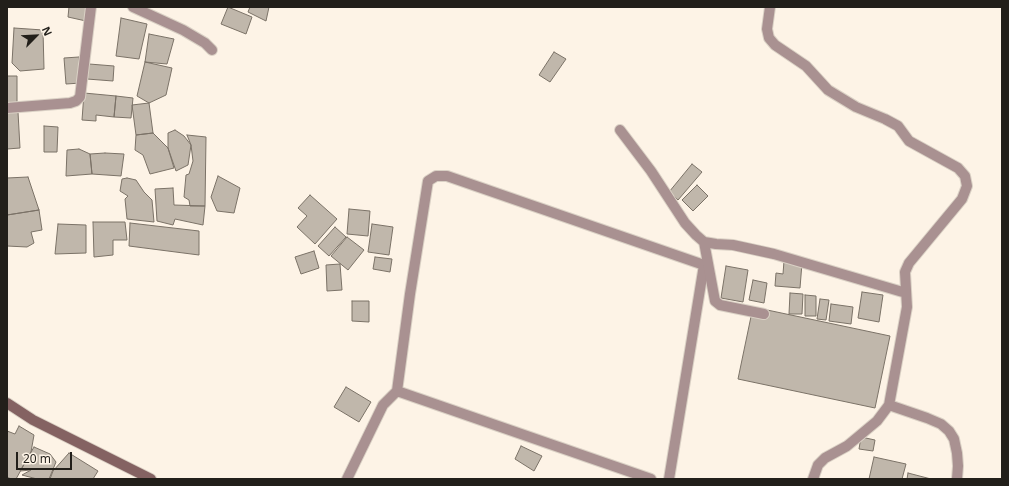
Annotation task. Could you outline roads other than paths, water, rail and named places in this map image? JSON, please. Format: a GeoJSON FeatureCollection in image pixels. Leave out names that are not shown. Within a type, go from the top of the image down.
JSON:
{"type":"FeatureCollection","features":[{"type":"Feature","properties":{"kind":"main road"},"geometry":{"type":"LineString","coordinates":[[7,403],[33,420],[151,479]]}},
{"type":"Feature","properties":{"kind":"street"},"geometry":{"type":"LineString","coordinates":[[7,108],[70,103],[76,101],[80,97],[92,7]]}},
{"type":"Feature","properties":{"kind":"street"},"geometry":{"type":"LineString","coordinates":[[133,7],[183,30],[205,43],[212,50]]}},
{"type":"Feature","properties":{"kind":"street"},"geometry":{"type":"LineString","coordinates":[[770,7],[767,29],[769,38],[775,45],[806,66],[828,90],[856,106],[898,126],[909,142],[958,168],[964,176],[966,186],[962,199],[909,263],[906,272],[906,307],[889,404],[877,422],[847,446],[825,458],[818,465],[813,479]]}},
{"type":"Feature","properties":{"kind":"street"},"geometry":{"type":"LineString","coordinates":[[620,130],[651,171],[685,223],[704,242],[733,245],[774,254],[906,293]]}},
{"type":"Feature","properties":{"kind":"street"},"geometry":{"type":"LineString","coordinates":[[347,479],[383,405],[397,391],[410,294],[428,181],[436,176],[447,176],[704,265],[669,479]]}},
{"type":"Feature","properties":{"kind":"street"},"geometry":{"type":"LineString","coordinates":[[704,242],[715,301],[720,305],[764,314]]}},
{"type":"Feature","properties":{"kind":"street"},"geometry":{"type":"LineString","coordinates":[[397,391],[651,479]]}},
{"type":"Feature","properties":{"kind":"street"},"geometry":{"type":"LineString","coordinates":[[889,404],[941,424],[949,431],[954,439],[957,453],[957,479]]}}]}
